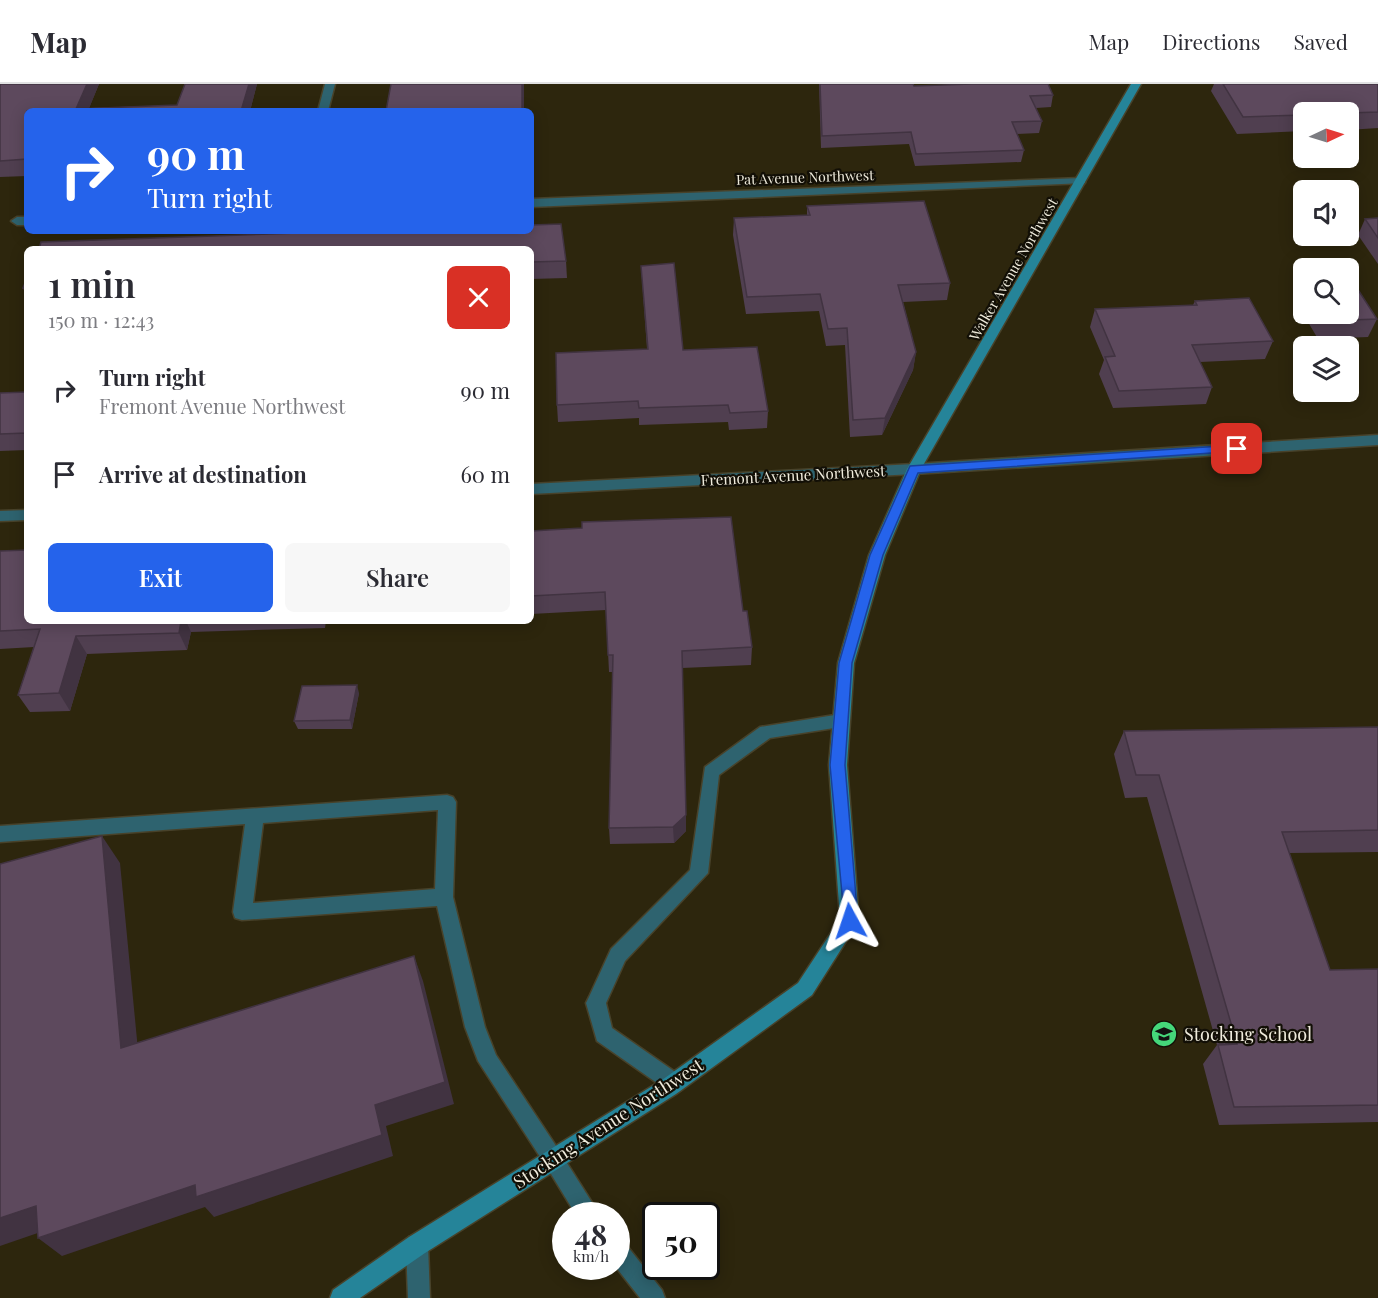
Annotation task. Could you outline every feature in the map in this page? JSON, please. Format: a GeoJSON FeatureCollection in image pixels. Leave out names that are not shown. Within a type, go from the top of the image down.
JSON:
{"type":"FeatureCollection","features":[{"type":"Feature","properties":{"kind":"main road","name":"Walker Avenue Northwest"},"geometry":{"type":"LineString","coordinates":[[850,921],[837,765],[849,652],[877,555],[914,469],[1136,84]]}},
{"type":"Feature","properties":{"kind":"main road","name":"Stocking Avenue Northwest"},"geometry":{"type":"LineString","coordinates":[[341,1298],[417,1245],[674,1083],[805,989],[850,921]]}},
{"type":"Feature","properties":{"kind":"street"},"geometry":{"type":"LineString","coordinates":[[324,108],[330,84]]}},
{"type":"Feature","properties":{"kind":"street","name":"Pat Avenue Northwest"},"geometry":{"type":"LineString","coordinates":[[534,203],[1081,181]]}},
{"type":"Feature","properties":{"kind":"street","name":"Fremont Avenue Northwest"},"geometry":{"type":"LineString","coordinates":[[534,489],[914,469],[1378,440]]}},
{"type":"Feature","properties":{"kind":"street"},"geometry":{"type":"LineString","coordinates":[[0,516],[24,515]]}},
{"type":"Feature","properties":{"kind":"street"},"geometry":{"type":"LineString","coordinates":[[674,1083],[604,1034],[596,1003],[618,955],[699,873],[711,772],[765,732],[841,722]]}},
{"type":"Feature","properties":{"kind":"street"},"geometry":{"type":"LineString","coordinates":[[0,834],[447,802],[444,897],[475,1027],[488,1061],[581,1202]]}},
{"type":"Feature","properties":{"kind":"street"},"geometry":{"type":"LineString","coordinates":[[255,816],[242,912],[444,897]]}},
{"type":"Feature","properties":{"kind":"street"},"geometry":{"type":"LineString","coordinates":[[417,1245],[419,1298]]}},
{"type":"Feature","properties":{"kind":"street"},"geometry":{"type":"LineString","coordinates":[[630,1268],[654,1298]]}},
{"type":"Feature","properties":{"kind":"building"},"geometry":{"type":"Polygon","coordinates":[[[0,84],[87,84],[76,108],[24,108],[24,159],[0,161],[0,84]]]}},
{"type":"Feature","properties":{"kind":"building"},"geometry":{"type":"Polygon","coordinates":[[[185,84],[249,84],[242,108],[101,108],[177,105],[185,84]]]}},
{"type":"Feature","properties":{"kind":"building"},"geometry":{"type":"Polygon","coordinates":[[[391,84],[522,84],[522,108],[387,108],[391,84]]]}},
{"type":"Feature","properties":{"kind":"building"},"geometry":{"type":"Polygon","coordinates":[[[820,84],[913,84],[914,86],[1048,84],[1053,95],[1030,96],[1042,121],[1012,122],[1024,150],[916,154],[911,132],[822,136],[820,84]]]}},
{"type":"Feature","properties":{"kind":"building"},"geometry":{"type":"Polygon","coordinates":[[[1223,84],[1378,84],[1378,112],[1359,113],[1359,102],[1293,102],[1293,115],[1243,117],[1223,84]]]}},
{"type":"Feature","properties":{"kind":"building"},"geometry":{"type":"Polygon","coordinates":[[[924,201],[950,283],[898,285],[916,352],[885,418],[853,420],[847,328],[828,329],[820,294],[747,297],[734,218],[810,215],[807,206],[924,201]]]}},
{"type":"Feature","properties":{"kind":"building"},"geometry":{"type":"Polygon","coordinates":[[[1378,218],[1378,238],[1365,219],[1378,218]]]}},
{"type":"Feature","properties":{"kind":"building"},"geometry":{"type":"Polygon","coordinates":[[[561,224],[566,261],[534,262],[534,246],[40,246],[41,242],[272,234],[534,234],[534,225],[561,224]]]}},
{"type":"Feature","properties":{"kind":"building"},"geometry":{"type":"Polygon","coordinates":[[[674,263],[683,350],[757,347],[768,411],[730,413],[728,405],[639,408],[638,401],[557,405],[556,353],[648,349],[641,266],[674,263]]]}},
{"type":"Feature","properties":{"kind":"building"},"geometry":{"type":"Polygon","coordinates":[[[1359,291],[1377,319],[1359,320],[1359,291]]]}},
{"type":"Feature","properties":{"kind":"building"},"geometry":{"type":"Polygon","coordinates":[[[1249,298],[1273,341],[1192,345],[1212,387],[1119,391],[1105,357],[1115,356],[1095,309],[1197,305],[1195,301],[1249,298]]]}},
{"type":"Feature","properties":{"kind":"building"},"geometry":{"type":"Polygon","coordinates":[[[24,392],[24,433],[0,434],[0,393],[24,392]]]}},
{"type":"Feature","properties":{"kind":"building"},"geometry":{"type":"Polygon","coordinates":[[[731,517],[743,611],[747,611],[752,647],[682,651],[686,815],[673,827],[609,828],[613,655],[608,655],[605,592],[534,596],[534,531],[582,528],[582,522],[731,517]]]}},
{"type":"Feature","properties":{"kind":"building"},"geometry":{"type":"Polygon","coordinates":[[[24,550],[24,624],[180,624],[179,633],[76,636],[59,693],[18,695],[40,629],[0,631],[0,551],[24,550]]]}},
{"type":"Feature","properties":{"kind":"building"},"geometry":{"type":"Polygon","coordinates":[[[357,685],[350,720],[294,721],[302,686],[357,685]]]}},
{"type":"Feature","properties":{"kind":"building"},"geometry":{"type":"Polygon","coordinates":[[[1378,727],[1378,830],[1282,832],[1330,970],[1378,969],[1378,1105],[1234,1107],[1218,1045],[1237,1044],[1159,775],[1136,775],[1124,731],[1378,727]]]}},
{"type":"Feature","properties":{"kind":"building"},"geometry":{"type":"Polygon","coordinates":[[[102,836],[121,1048],[414,956],[445,1082],[375,1105],[382,1135],[196,1197],[195,1185],[38,1238],[36,1206],[0,1218],[0,864],[102,836]]]}},
{"type":"Feature","properties":{"kind":"place","name":"Stocking School"},"geometry":{"type":"Point","coordinates":[1164,1034]}},
{"type":"Feature","properties":{"kind":"route"},"geometry":{"type":"LineString","coordinates":[[850,921],[837,765],[846,663],[877,555],[914,469],[1237,449]]}}]}
